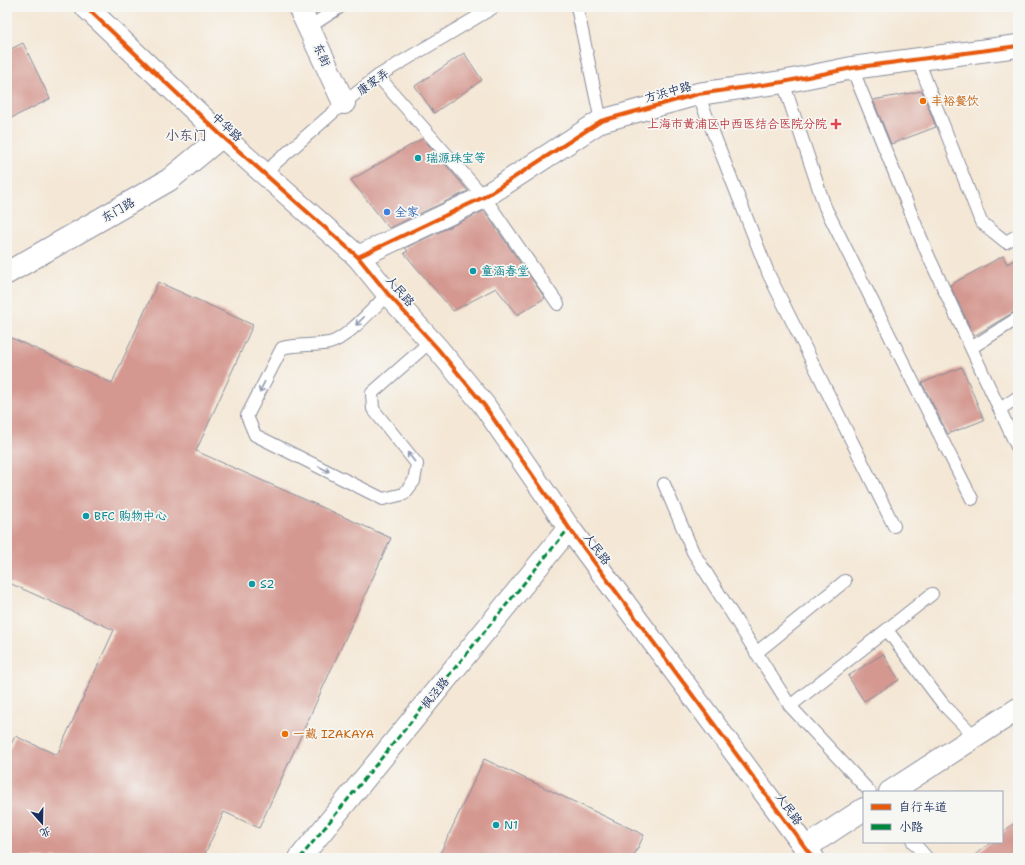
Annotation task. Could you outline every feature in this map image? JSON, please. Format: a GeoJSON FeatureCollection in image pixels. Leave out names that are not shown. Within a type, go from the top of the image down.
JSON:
{"type":"FeatureCollection","features":[{"type":"Feature","properties":{"kind":"street","name":"东街"},"geometry":{"type":"LineString","coordinates":[[299,7],[344,103]]}},
{"type":"Feature","properties":{"kind":"street","name":"中华路"},"geometry":{"type":"LineString","coordinates":[[95,9],[142,59],[222,136],[358,257]]}},
{"type":"Feature","properties":{"kind":"street","name":"方浜中路"},"geometry":{"type":"LineString","coordinates":[[358,257],[484,197],[601,121],[698,94],[783,82],[852,68],[1018,46]]}},
{"type":"Feature","properties":{"kind":"street","name":"东门路"},"geometry":{"type":"LineString","coordinates":[[7,273],[169,180],[222,136]]}},
{"type":"Feature","properties":{"kind":"street","name":"人民路"},"geometry":{"type":"LineString","coordinates":[[358,257],[484,405],[569,528],[809,853]]}},
{"type":"Feature","properties":{"kind":"street","name":"枫泾路"},"geometry":{"type":"LineString","coordinates":[[300,858],[569,528]]}},
{"type":"Feature","properties":{"kind":"street"},"geometry":{"type":"LineString","coordinates":[[892,791],[1018,709]]}},
{"type":"Feature","properties":{"kind":"street"},"geometry":{"type":"LineString","coordinates":[[809,853],[863,810]]}},
{"type":"Feature","properties":{"kind":"lane"},"geometry":{"type":"LineString","coordinates":[[309,27],[340,7]]}},
{"type":"Feature","properties":{"kind":"lane"},"geometry":{"type":"LineString","coordinates":[[577,7],[601,121]]}},
{"type":"Feature","properties":{"kind":"lane","name":"康家弄"},"geometry":{"type":"LineString","coordinates":[[264,173],[344,103],[378,76],[491,8]]}},
{"type":"Feature","properties":{"kind":"lane"},"geometry":{"type":"LineString","coordinates":[[918,60],[981,222],[1006,242],[1018,234]]}},
{"type":"Feature","properties":{"kind":"lane"},"geometry":{"type":"LineString","coordinates":[[852,68],[928,255],[1018,449]]}},
{"type":"Feature","properties":{"kind":"lane"},"geometry":{"type":"LineString","coordinates":[[378,76],[484,197],[558,304]]}},
{"type":"Feature","properties":{"kind":"lane"},"geometry":{"type":"LineString","coordinates":[[783,82],[825,207],[972,499]]}},
{"type":"Feature","properties":{"kind":"lane"},"geometry":{"type":"LineString","coordinates":[[698,94],[769,274],[894,526]]}},
{"type":"Feature","properties":{"kind":"lane"},"geometry":{"type":"LineString","coordinates":[[388,294],[350,331],[330,343],[294,345],[282,348],[247,416],[255,435],[383,499],[404,494],[414,481],[417,464],[373,409],[372,393],[431,341]]}},
{"type":"Feature","properties":{"kind":"lane"},"geometry":{"type":"LineString","coordinates":[[971,348],[1018,318]]}},
{"type":"Feature","properties":{"kind":"lane"},"geometry":{"type":"LineString","coordinates":[[1000,409],[1018,397]]}},
{"type":"Feature","properties":{"kind":"lane"},"geometry":{"type":"LineString","coordinates":[[664,484],[693,552],[790,706],[869,791]]}},
{"type":"Feature","properties":{"kind":"lane"},"geometry":{"type":"LineString","coordinates":[[756,653],[845,581]]}},
{"type":"Feature","properties":{"kind":"lane"},"geometry":{"type":"LineString","coordinates":[[790,706],[932,594]]}},
{"type":"Feature","properties":{"kind":"lane"},"geometry":{"type":"LineString","coordinates":[[887,630],[943,704],[975,737]]}},
{"type":"Feature","properties":{"kind":"lane"},"geometry":{"type":"LineString","coordinates":[[914,843],[927,858]]}},
{"type":"Feature","properties":{"kind":"building"},"geometry":{"type":"Polygon","coordinates":[[[23,43],[50,99],[7,120],[7,51],[23,43]]]}},
{"type":"Feature","properties":{"kind":"building"},"geometry":{"type":"Polygon","coordinates":[[[464,53],[482,80],[434,113],[415,86],[464,53]]]}},
{"type":"Feature","properties":{"kind":"building"},"geometry":{"type":"Polygon","coordinates":[[[922,91],[936,127],[891,144],[873,100],[922,91]]]}},
{"type":"Feature","properties":{"kind":"building","name":"瑞源珠宝等"},"geometry":{"type":"Polygon","coordinates":[[[423,138],[468,191],[389,228],[351,180],[423,138]]]}},
{"type":"Feature","properties":{"kind":"building","name":"童涵春堂"},"geometry":{"type":"Polygon","coordinates":[[[484,211],[545,298],[517,315],[496,288],[453,311],[404,253],[408,251],[405,248],[484,211]]]}},
{"type":"Feature","properties":{"kind":"building"},"geometry":{"type":"Polygon","coordinates":[[[1003,256],[1007,264],[1018,258],[1018,311],[974,336],[950,285],[1003,256]]]}},
{"type":"Feature","properties":{"kind":"building"},"geometry":{"type":"Polygon","coordinates":[[[158,282],[253,325],[196,451],[391,538],[259,828],[224,812],[203,858],[7,858],[7,753],[15,736],[57,755],[114,630],[7,582],[7,336],[112,383],[158,282]]]}},
{"type":"Feature","properties":{"kind":"building"},"geometry":{"type":"Polygon","coordinates":[[[962,367],[984,420],[948,434],[922,383],[962,367]]]}},
{"type":"Feature","properties":{"kind":"building"},"geometry":{"type":"Polygon","coordinates":[[[883,654],[899,680],[864,701],[848,676],[883,654]]]}},
{"type":"Feature","properties":{"kind":"building"},"geometry":{"type":"Polygon","coordinates":[[[484,759],[644,835],[633,858],[438,858],[484,759]]]}},
{"type":"Feature","properties":{"kind":"building"},"geometry":{"type":"Polygon","coordinates":[[[1018,820],[1018,858],[971,858],[990,843],[1003,843],[1003,832],[1018,820]]]}},
{"type":"Feature","properties":{"kind":"marked path"},"geometry":{"type":"LineString","coordinates":[[300,858],[569,528]]}},
{"type":"Feature","properties":{"kind":"cycle path"},"geometry":{"type":"LineString","coordinates":[[86,7],[222,136],[358,257],[388,294],[438,349],[484,405],[569,528],[813,858]]}},
{"type":"Feature","properties":{"kind":"cycle path"},"geometry":{"type":"LineString","coordinates":[[358,257],[484,197],[601,121],[698,94],[783,82],[852,68],[1018,46]]}},
{"type":"Feature","properties":{"kind":"place","name":"丰裕餐饮"},"geometry":{"type":"Point","coordinates":[923,101]}},
{"type":"Feature","properties":{"kind":"place","name":"上海市黄浦区中西医结合医院分院"},"geometry":{"type":"Point","coordinates":[836,124]}},
{"type":"Feature","properties":{"kind":"place","name":"瑞源珠宝等"},"geometry":{"type":"Point","coordinates":[418,158]}},
{"type":"Feature","properties":{"kind":"place","name":"全家"},"geometry":{"type":"Point","coordinates":[387,212]}},
{"type":"Feature","properties":{"kind":"place","name":"童涵春堂"},"geometry":{"type":"Point","coordinates":[473,271]}},
{"type":"Feature","properties":{"kind":"place","name":"BFC 购物中心"},"geometry":{"type":"Point","coordinates":[86,516]}},
{"type":"Feature","properties":{"kind":"place","name":"S2"},"geometry":{"type":"Point","coordinates":[252,584]}},
{"type":"Feature","properties":{"kind":"place","name":"一藏 IZAKAYA"},"geometry":{"type":"Point","coordinates":[285,734]}},
{"type":"Feature","properties":{"kind":"place","name":"N1"},"geometry":{"type":"Point","coordinates":[496,825]}},
{"type":"Feature","properties":{"kind":"district","name":"小东门"},"geometry":{"type":"Point","coordinates":[186,135]}}]}
